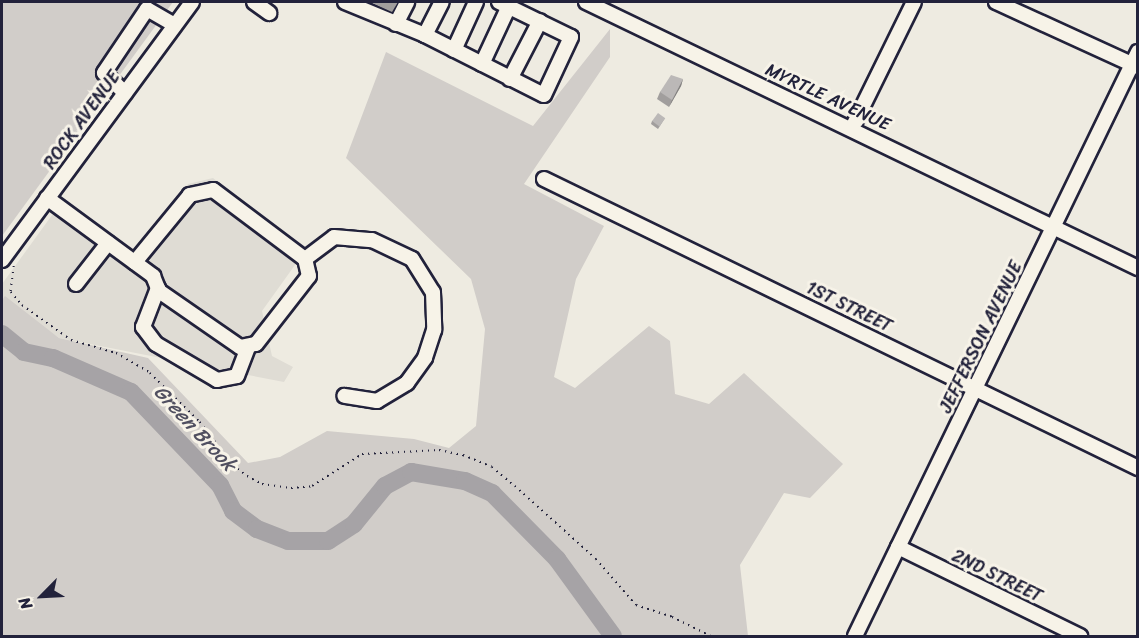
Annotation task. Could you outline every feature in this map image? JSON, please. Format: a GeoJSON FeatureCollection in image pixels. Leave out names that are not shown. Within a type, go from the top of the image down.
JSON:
{"type":"FeatureCollection","features":[{"type":"Feature","properties":{"kind":"street","name":"ROCK AVENUE"},"geometry":{"type":"LineString","coordinates":[[8,260],[47,198],[192,2]]}},
{"type":"Feature","properties":{"kind":"street"},"geometry":{"type":"LineString","coordinates":[[254,2],[269,13]]}},
{"type":"Feature","properties":{"kind":"street"},"geometry":{"type":"LineString","coordinates":[[345,2],[425,35],[510,79],[544,95],[571,36],[504,4],[482,64]]}},
{"type":"Feature","properties":{"kind":"street"},"geometry":{"type":"LineString","coordinates":[[396,24],[407,2]]}},
{"type":"Feature","properties":{"kind":"street"},"geometry":{"type":"LineString","coordinates":[[425,35],[442,2]]}},
{"type":"Feature","properties":{"kind":"street"},"geometry":{"type":"LineString","coordinates":[[454,50],[476,2]]}},
{"type":"Feature","properties":{"kind":"street","name":"MYRTLE AVENUE"},"geometry":{"type":"LineString","coordinates":[[586,2],[1056,225],[1137,268]]}},
{"type":"Feature","properties":{"kind":"street"},"geometry":{"type":"LineString","coordinates":[[852,128],[914,2]]}},
{"type":"Feature","properties":{"kind":"street"},"geometry":{"type":"LineString","coordinates":[[996,2],[1136,61]]}},
{"type":"Feature","properties":{"kind":"street"},"geometry":{"type":"LineString","coordinates":[[125,93],[104,73],[147,9],[175,26]]}},
{"type":"Feature","properties":{"kind":"street"},"geometry":{"type":"LineString","coordinates":[[510,79],[540,21]]}},
{"type":"Feature","properties":{"kind":"street","name":"JEFFERSON AVENUE"},"geometry":{"type":"LineString","coordinates":[[855,636],[1136,61]]}},
{"type":"Feature","properties":{"kind":"street","name":"1ST STREET"},"geometry":{"type":"LineString","coordinates":[[544,179],[1137,468]]}},
{"type":"Feature","properties":{"kind":"street"},"geometry":{"type":"LineString","coordinates":[[47,198],[153,276],[158,288],[240,347],[248,348],[256,344],[309,276],[304,259],[213,190],[190,195],[135,262]]}},
{"type":"Feature","properties":{"kind":"street"},"geometry":{"type":"LineString","coordinates":[[304,259],[334,237],[372,240],[412,260],[433,292],[434,330],[425,358],[407,383],[377,401],[344,396]]}},
{"type":"Feature","properties":{"kind":"street"},"geometry":{"type":"LineString","coordinates":[[76,284],[108,243]]}},
{"type":"Feature","properties":{"kind":"street"},"geometry":{"type":"LineString","coordinates":[[158,288],[143,327],[156,344],[217,380],[237,376],[248,348]]}},
{"type":"Feature","properties":{"kind":"street","name":"2ND STREET"},"geometry":{"type":"LineString","coordinates":[[898,547],[1080,636]]}},
{"type":"Feature","properties":{"kind":"path"},"geometry":{"type":"LineString","coordinates":[[8,260],[11,292],[22,305],[70,340],[116,353],[150,373],[200,422],[233,465],[254,480],[291,488],[312,486],[362,454],[385,450],[463,455],[492,467],[515,486],[596,560],[636,605],[672,617],[711,636]]}},
{"type":"Feature","properties":{"kind":"shaded area"},"geometry":{"type":"Polygon","coordinates":[[[2,2],[173,2],[2,236],[2,2]]]}},
{"type":"Feature","properties":{"kind":"shaded area"},"geometry":{"type":"Polygon","coordinates":[[[610,29],[610,57],[524,184],[604,226],[576,279],[554,377],[575,388],[649,326],[670,341],[675,394],[709,404],[744,373],[843,464],[810,498],[784,493],[740,565],[748,636],[2,636],[2,300],[5,296],[59,338],[148,358],[248,463],[280,457],[327,431],[414,439],[449,448],[476,426],[485,329],[471,279],[346,158],[386,52],[533,126],[610,29]]]}},
{"type":"Feature","properties":{"kind":"shaded area"},"geometry":{"type":"Polygon","coordinates":[[[213,178],[305,251],[262,311],[272,356],[293,367],[284,382],[59,338],[2,297],[2,284],[63,200],[135,252],[188,184],[213,178]]]}},
{"type":"Feature","properties":{"kind":"building"},"geometry":{"type":"Polygon","coordinates":[[[671,75],[683,79],[672,100],[660,92],[671,75]]]}},
{"type":"Feature","properties":{"kind":"building"},"geometry":{"type":"Polygon","coordinates":[[[658,113],[665,118],[659,126],[652,121],[658,113]]]}},
{"type":"Feature","properties":{"kind":"waterway","name":"Green Brook"},"geometry":{"type":"LineString","coordinates":[[2,334],[24,352],[53,358],[131,392],[220,485],[233,511],[257,529],[288,541],[328,541],[354,524],[385,486],[411,472],[465,481],[492,493],[557,559],[613,636]]}}]}
